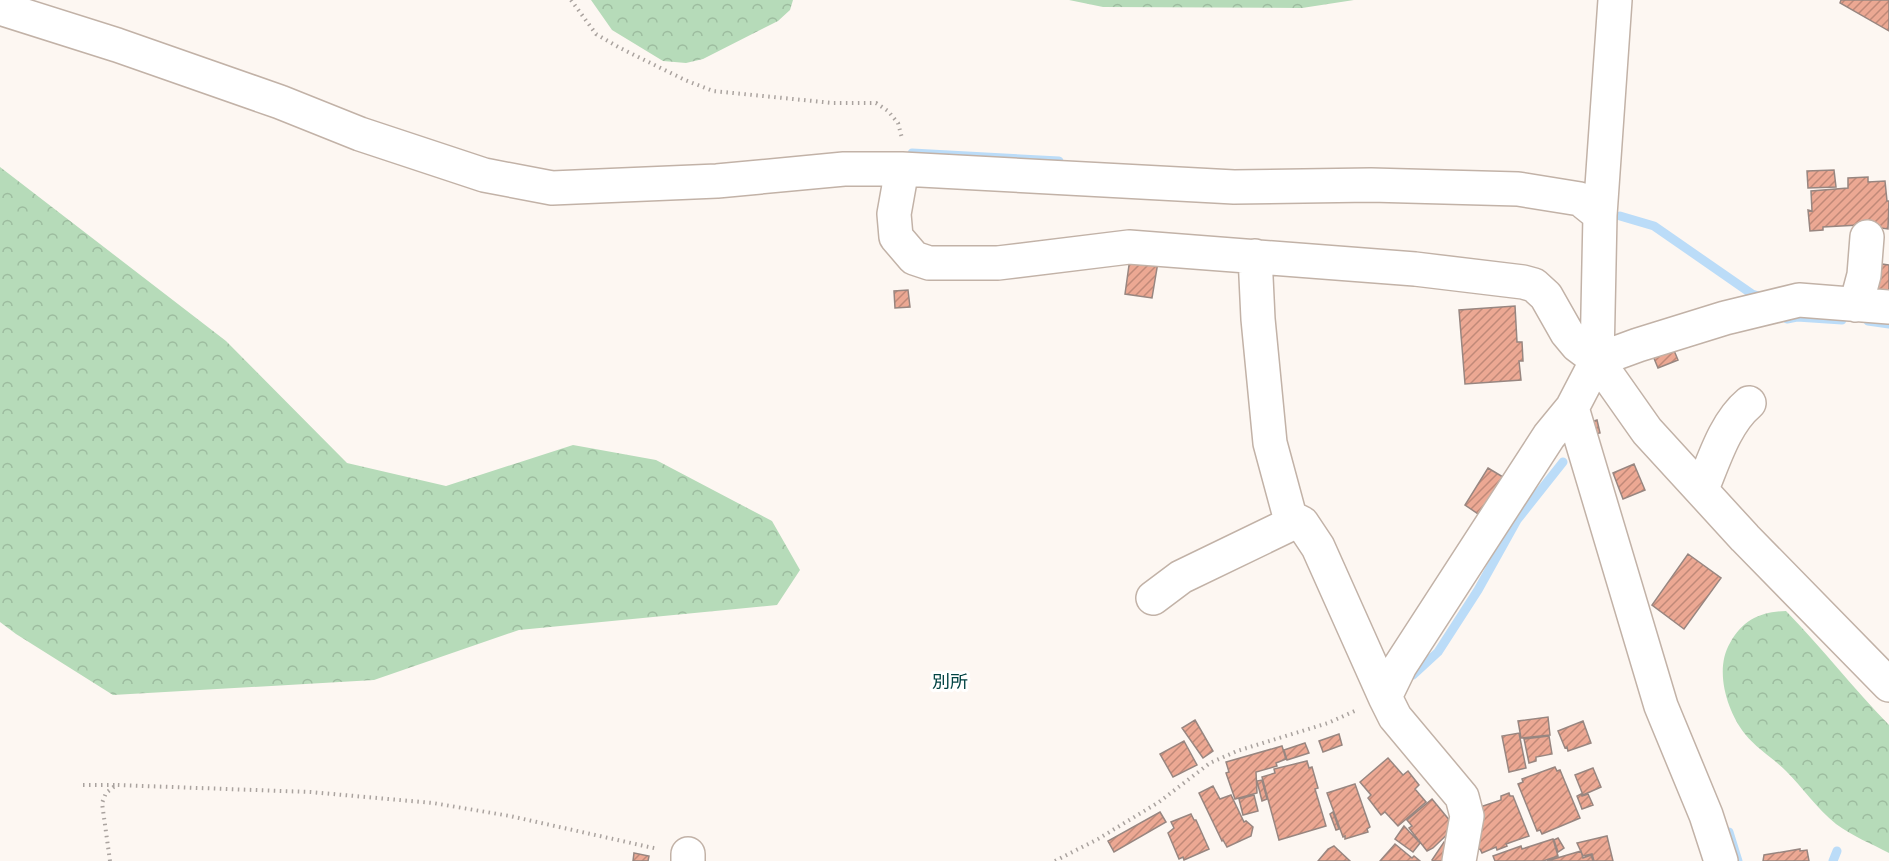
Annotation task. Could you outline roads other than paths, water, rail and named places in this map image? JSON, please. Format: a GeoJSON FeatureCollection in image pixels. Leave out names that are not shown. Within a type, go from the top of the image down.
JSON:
{"type":"FeatureCollection","features":[{"type":"Feature","properties":{"kind":"street"},"geometry":{"type":"LineString","coordinates":[[1390,707],[1400,666],[1549,436],[1572,408],[1597,360],[1600,215],[1615,0]]}},
{"type":"Feature","properties":{"kind":"street"},"geometry":{"type":"LineString","coordinates":[[0,8],[128,48],[280,102],[372,138],[484,175],[552,189],[717,181],[844,170],[902,169],[1234,187],[1371,185],[1518,189],[1580,199],[1600,215]]}},
{"type":"Feature","properties":{"kind":"street"},"geometry":{"type":"LineString","coordinates":[[902,169],[894,214],[896,237],[914,258],[929,263],[998,263],[1129,247],[1415,269],[1534,285],[1546,296],[1572,340],[1597,360],[1647,431],[1745,538],[1889,685]]}},
{"type":"Feature","properties":{"kind":"street"},"geometry":{"type":"LineString","coordinates":[[1856,304],[1864,275],[1867,237]]}},
{"type":"Feature","properties":{"kind":"street"},"geometry":{"type":"LineString","coordinates":[[1255,256],[1258,319],[1270,443],[1290,517],[1302,523],[1318,547],[1390,707],[1462,797],[1467,816],[1459,861]]}},
{"type":"Feature","properties":{"kind":"street"},"geometry":{"type":"LineString","coordinates":[[1597,360],[1725,318],[1799,300],[1889,307]]}},
{"type":"Feature","properties":{"kind":"street"},"geometry":{"type":"LineString","coordinates":[[1702,489],[1732,422],[1739,411],[1749,403]]}},
{"type":"Feature","properties":{"kind":"street"},"geometry":{"type":"LineString","coordinates":[[1572,408],[1661,706],[1706,814],[1720,861]]}},
{"type":"Feature","properties":{"kind":"street"},"geometry":{"type":"LineString","coordinates":[[1153,598],[1181,578],[1297,521]]}},
{"type":"Feature","properties":{"kind":"waterway"},"geometry":{"type":"LineString","coordinates":[[912,153],[1059,161]]}},
{"type":"Feature","properties":{"kind":"waterway"},"geometry":{"type":"LineString","coordinates":[[1620,216],[1654,226],[1752,294],[1761,297]]}},
{"type":"Feature","properties":{"kind":"waterway"},"geometry":{"type":"LineString","coordinates":[[1787,319],[1797,317],[1842,320]]}},
{"type":"Feature","properties":{"kind":"waterway"},"geometry":{"type":"LineString","coordinates":[[1868,321],[1889,324]]}},
{"type":"Feature","properties":{"kind":"waterway"},"geometry":{"type":"LineString","coordinates":[[1413,675],[1438,652],[1478,590],[1517,520],[1563,462]]}},
{"type":"Feature","properties":{"kind":"waterway"},"geometry":{"type":"LineString","coordinates":[[1729,832],[1738,861]]}},
{"type":"Feature","properties":{"kind":"waterway"},"geometry":{"type":"LineString","coordinates":[[1833,861],[1837,851]]}},
{"type":"Feature","properties":{"kind":"district","name":"別所"},"geometry":{"type":"Point","coordinates":[950,682]}}]}
